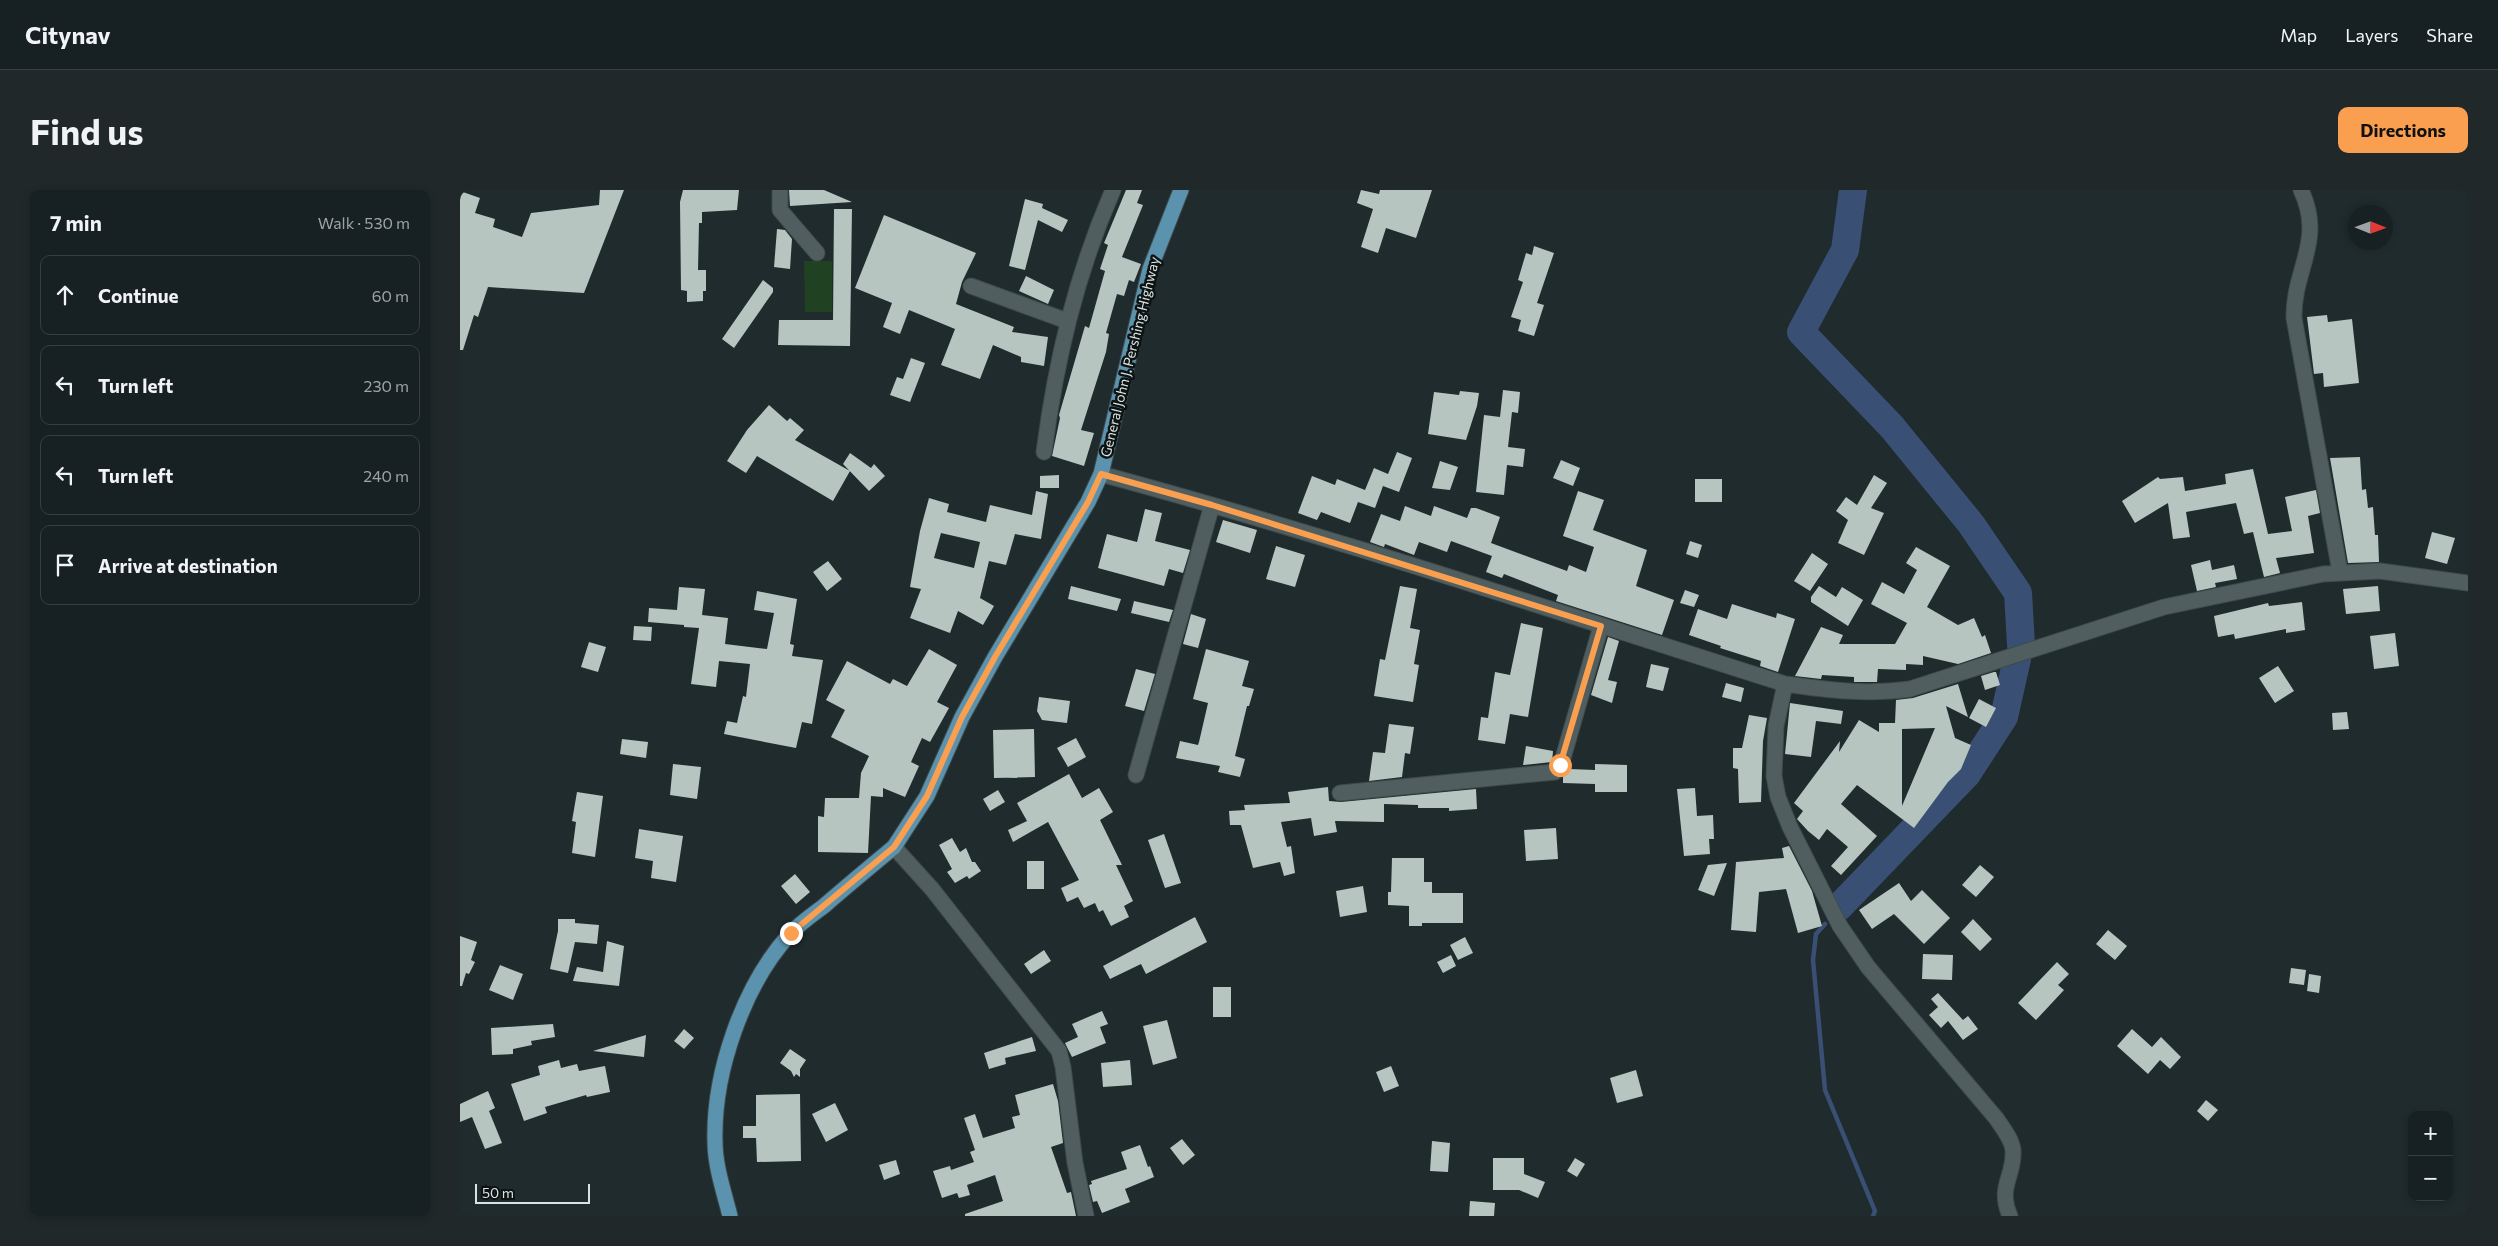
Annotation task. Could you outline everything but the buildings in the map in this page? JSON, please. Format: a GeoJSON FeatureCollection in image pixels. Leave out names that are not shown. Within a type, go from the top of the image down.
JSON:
{"type":"FeatureCollection","features":[{"type":"Feature","properties":{"kind":"main road","name":"General John J. Pershing Highway"},"geometry":{"type":"LineString","coordinates":[[730,1216],[715,1144],[715,1113],[720,1084],[733,1036],[757,977],[772,955],[791,933],[894,847],[918,814],[962,717],[1088,502],[1101,474],[1150,269],[1181,190]]}},
{"type":"Feature","properties":{"kind":"street"},"geometry":{"type":"LineString","coordinates":[[780,190],[780,210],[817,253]]}},
{"type":"Feature","properties":{"kind":"street"},"geometry":{"type":"LineString","coordinates":[[1044,452],[1067,320],[1093,236],[1113,190]]}},
{"type":"Feature","properties":{"kind":"street"},"geometry":{"type":"LineString","coordinates":[[2301,190],[2309,211],[2311,230],[2310,245],[2294,300],[2294,318],[2340,572]]}},
{"type":"Feature","properties":{"kind":"street"},"geometry":{"type":"LineString","coordinates":[[971,286],[1067,320]]}},
{"type":"Feature","properties":{"kind":"street"},"geometry":{"type":"LineString","coordinates":[[1101,474],[1212,505],[1785,684],[1842,692],[1880,693],[1910,689],[2164,607],[2340,572],[2380,571],[2468,583]]}},
{"type":"Feature","properties":{"kind":"street"},"geometry":{"type":"LineString","coordinates":[[1136,775],[1212,505]]}},
{"type":"Feature","properties":{"kind":"street"},"geometry":{"type":"LineString","coordinates":[[1340,793],[1554,772],[1560,765],[1601,626]]}},
{"type":"Feature","properties":{"kind":"street"},"geometry":{"type":"LineString","coordinates":[[1785,684],[1776,726],[1774,776],[1778,797],[1790,827],[1840,926],[1868,967],[1996,1118],[2006,1134],[2013,1148],[2004,1204],[2010,1216]]}},
{"type":"Feature","properties":{"kind":"street"},"geometry":{"type":"LineString","coordinates":[[894,847],[932,889],[1059,1051],[1063,1067],[1072,1147],[1086,1216]]}},
{"type":"Feature","properties":{"kind":"green space"},"geometry":{"type":"Polygon","coordinates":[[[804,261],[832,261],[832,312],[805,312],[804,261]]]}},
{"type":"Feature","properties":{"kind":"waterway"},"geometry":{"type":"LineString","coordinates":[[1853,190],[1845,250],[1801,332],[1892,427],[1971,524],[2018,593],[2021,645]]}},
{"type":"Feature","properties":{"kind":"waterway"},"geometry":{"type":"LineString","coordinates":[[1839,907],[1967,774],[2004,717],[2017,659]]}},
{"type":"Feature","properties":{"kind":"waterway"},"geometry":{"type":"LineString","coordinates":[[1825,924],[1816,934],[1813,960],[1825,1090],[1875,1211],[1873,1216]]}},
{"type":"Feature","properties":{"kind":"route"},"geometry":{"type":"LineString","coordinates":[[791,933],[894,847],[918,814],[962,717],[995,657],[1088,502],[1101,474],[1337,543],[1601,626],[1560,765]]}}]}
